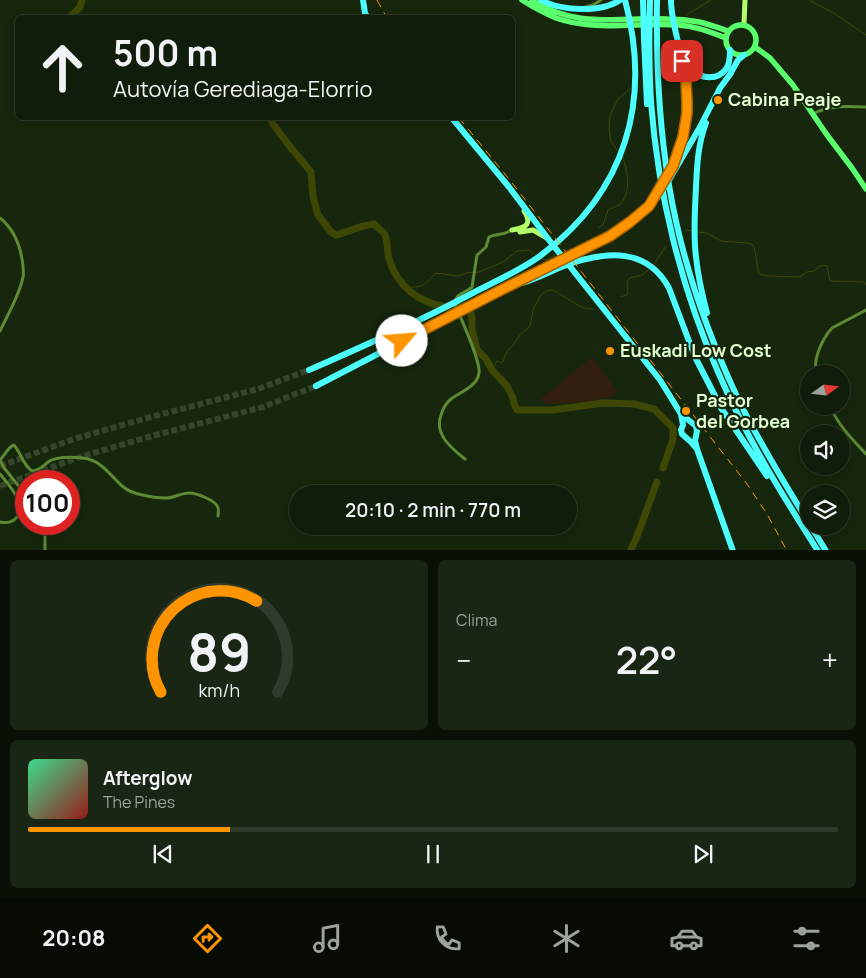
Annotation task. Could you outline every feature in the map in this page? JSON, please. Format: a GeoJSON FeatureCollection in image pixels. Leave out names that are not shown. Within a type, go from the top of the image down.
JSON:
{"type":"FeatureCollection","features":[{"type":"Feature","properties":{"kind":"highway"},"geometry":{"type":"LineString","coordinates":[[362,0],[366,15]]}},
{"type":"Feature","properties":{"kind":"highway"},"geometry":{"type":"LineString","coordinates":[[541,0],[557,6],[576,8],[603,7],[620,0]]}},
{"type":"Feature","properties":{"kind":"highway"},"geometry":{"type":"LineString","coordinates":[[309,370],[454,303],[532,261],[568,232],[589,208],[608,181],[615,167],[625,140],[632,111],[636,84],[635,59],[632,32],[625,0]]}},
{"type":"Feature","properties":{"kind":"highway"},"geometry":{"type":"LineString","coordinates":[[643,0],[650,11],[650,40],[669,187],[685,256],[696,293],[724,367],[754,431],[800,508]]}},
{"type":"Feature","properties":{"kind":"highway"},"geometry":{"type":"LineString","coordinates":[[650,0],[651,102],[655,140],[669,221],[690,298],[718,373],[757,450],[795,516]]}},
{"type":"Feature","properties":{"kind":"highway"},"geometry":{"type":"LineString","coordinates":[[650,11],[657,0]]}},
{"type":"Feature","properties":{"kind":"highway"},"geometry":{"type":"LineString","coordinates":[[673,2],[686,82],[687,113],[679,159]]}},
{"type":"Feature","properties":{"kind":"highway"},"geometry":{"type":"LineString","coordinates":[[682,50],[693,69],[698,74],[710,78],[720,75],[726,70],[730,50]]}},
{"type":"Feature","properties":{"kind":"highway"},"geometry":{"type":"LineString","coordinates":[[316,386],[610,236],[630,222],[659,196],[679,159],[700,127],[716,94],[738,60],[744,55]]}},
{"type":"Feature","properties":{"kind":"highway"},"geometry":{"type":"LineString","coordinates":[[720,93],[730,73]]}},
{"type":"Feature","properties":{"kind":"highway"},"geometry":{"type":"LineString","coordinates":[[712,336],[700,285],[694,237],[698,155],[703,130],[714,106]]}},
{"type":"Feature","properties":{"kind":"highway"},"geometry":{"type":"LineString","coordinates":[[454,120],[509,187],[660,380],[681,414],[696,428],[697,449],[733,550]]}},
{"type":"Feature","properties":{"kind":"highway"},"geometry":{"type":"LineString","coordinates":[[503,289],[570,264],[609,256],[636,258],[659,272],[669,288],[695,357],[721,408],[818,550]]}},
{"type":"Feature","properties":{"kind":"highway"},"geometry":{"type":"LineString","coordinates":[[681,414],[683,425],[681,432],[697,449]]}},
{"type":"Feature","properties":{"kind":"highway"},"geometry":{"type":"LineString","coordinates":[[683,425],[690,423]]}},
{"type":"Feature","properties":{"kind":"highway"},"geometry":{"type":"LineString","coordinates":[[686,438],[696,435]]}},
{"type":"Feature","properties":{"kind":"highway"},"geometry":{"type":"LineString","coordinates":[[817,535],[826,550]]}},
{"type":"Feature","properties":{"kind":"main road"},"geometry":{"type":"LineString","coordinates":[[522,0],[538,10],[569,21],[604,25],[679,24],[700,28],[726,38]]}},
{"type":"Feature","properties":{"kind":"main road"},"geometry":{"type":"LineString","coordinates":[[532,0],[540,6],[558,13],[590,20],[668,19],[698,22],[728,31]]}},
{"type":"Feature","properties":{"kind":"main road"},"geometry":{"type":"LineString","coordinates":[[744,24],[753,29],[757,38],[755,47],[744,55],[736,54],[728,46],[726,38],[728,31],[735,25],[744,24]]}},
{"type":"Feature","properties":{"kind":"main road"},"geometry":{"type":"LineString","coordinates":[[755,47],[770,58],[793,85],[866,189]]}},
{"type":"Feature","properties":{"kind":"street"},"geometry":{"type":"LineString","coordinates":[[576,8],[593,5],[601,0]]}},
{"type":"Feature","properties":{"kind":"street"},"geometry":{"type":"LineString","coordinates":[[744,24],[745,0]]}},
{"type":"Feature","properties":{"kind":"street"},"geometry":{"type":"LineString","coordinates":[[812,114],[818,111],[846,106],[866,107]]}},
{"type":"Feature","properties":{"kind":"street"},"geometry":{"type":"LineString","coordinates":[[465,459],[453,449],[441,434],[439,428],[439,419],[443,408],[472,385],[479,373],[476,359],[455,304],[456,297],[471,288],[477,255],[486,247],[489,237],[504,235],[527,224],[527,215],[509,187]]}},
{"type":"Feature","properties":{"kind":"street"},"geometry":{"type":"LineString","coordinates":[[0,218],[13,232],[22,253],[24,276],[0,332]]}},
{"type":"Feature","properties":{"kind":"street"},"geometry":{"type":"LineString","coordinates":[[512,230],[520,232],[533,230],[549,240]]}},
{"type":"Feature","properties":{"kind":"street"},"geometry":{"type":"LineString","coordinates":[[816,365],[823,341],[832,328],[866,310]]}},
{"type":"Feature","properties":{"kind":"street"},"geometry":{"type":"LineString","coordinates":[[835,415],[844,430],[866,454]]}},
{"type":"Feature","properties":{"kind":"street"},"geometry":{"type":"LineString","coordinates":[[15,482],[0,460],[11,446],[14,445],[28,468],[32,471],[38,470],[53,459],[86,458],[95,461],[106,469],[130,492],[167,498],[187,493],[196,494],[216,504],[218,516]]}},
{"type":"Feature","properties":{"kind":"street"},"geometry":{"type":"LineString","coordinates":[[0,474],[19,501],[20,507],[19,514],[14,520],[6,523],[0,522]]}},
{"type":"Feature","properties":{"kind":"street"},"geometry":{"type":"LineString","coordinates":[[45,535],[45,550]]}},
{"type":"Feature","properties":{"kind":"shaded area"},"geometry":{"type":"Polygon","coordinates":[[[592,357],[617,390],[612,396],[588,402],[548,404],[540,399],[592,357]]]}},
{"type":"Feature","properties":{"kind":"waterway"},"geometry":{"type":"LineString","coordinates":[[72,15],[80,7],[82,0]]}},
{"type":"Feature","properties":{"kind":"waterway"},"geometry":{"type":"LineString","coordinates":[[686,15],[711,0]]}},
{"type":"Feature","properties":{"kind":"waterway"},"geometry":{"type":"LineString","coordinates":[[809,0],[832,12],[866,35]]}},
{"type":"Feature","properties":{"kind":"waterway"},"geometry":{"type":"LineString","coordinates":[[663,62],[675,41]]}},
{"type":"Feature","properties":{"kind":"waterway"},"geometry":{"type":"LineString","coordinates":[[618,151],[611,142],[609,129],[610,115],[618,99],[631,88]]}},
{"type":"Feature","properties":{"kind":"waterway"},"geometry":{"type":"LineString","coordinates":[[271,120],[311,172],[313,197],[318,215],[331,232],[336,235],[374,224],[385,235],[389,259],[403,285],[418,297],[436,305],[469,307],[477,350],[507,386],[517,410],[553,410],[603,403],[634,404],[654,409],[673,428],[673,439],[663,468]]}},
{"type":"Feature","properties":{"kind":"waterway"},"geometry":{"type":"LineString","coordinates":[[598,228],[603,225],[608,210],[619,205],[626,195],[628,182],[622,156]]}},
{"type":"Feature","properties":{"kind":"waterway"},"geometry":{"type":"LineString","coordinates":[[686,230],[691,231]]}},
{"type":"Feature","properties":{"kind":"waterway"},"geometry":{"type":"LineString","coordinates":[[697,232],[707,233],[721,241],[753,245],[759,274],[800,277],[823,265],[827,266],[830,281],[864,282],[866,285]]}},
{"type":"Feature","properties":{"kind":"waterway"},"geometry":{"type":"LineString","coordinates":[[654,264],[666,246]]}},
{"type":"Feature","properties":{"kind":"waterway"},"geometry":{"type":"LineString","coordinates":[[404,287],[423,285],[436,273],[458,276],[479,272],[503,262],[517,251],[529,250],[537,256]]}},
{"type":"Feature","properties":{"kind":"waterway"},"geometry":{"type":"LineString","coordinates":[[540,258],[546,260],[555,255]]}},
{"type":"Feature","properties":{"kind":"waterway"},"geometry":{"type":"LineString","coordinates":[[621,297],[628,294],[627,282],[630,278],[642,275],[649,269]]}},
{"type":"Feature","properties":{"kind":"waterway"},"geometry":{"type":"LineString","coordinates":[[492,370],[497,361],[502,363],[507,351],[530,326],[533,310],[541,295],[546,291],[555,291],[584,308],[593,309]]}},
{"type":"Feature","properties":{"kind":"waterway"},"geometry":{"type":"LineString","coordinates":[[630,550],[657,482]]}},
{"type":"Feature","properties":{"kind":"tunnel"},"geometry":{"type":"LineString","coordinates":[[0,466],[77,438],[258,389],[309,370]]}},
{"type":"Feature","properties":{"kind":"tunnel"},"geometry":{"type":"LineString","coordinates":[[0,486],[83,456],[263,407],[316,386]]}},
{"type":"Feature","properties":{"kind":"railway"},"geometry":{"type":"LineString","coordinates":[[377,0],[385,15]]}},
{"type":"Feature","properties":{"kind":"railway"},"geometry":{"type":"LineString","coordinates":[[461,120],[509,179],[747,484],[767,514],[786,550]]}},
{"type":"Feature","properties":{"kind":"place","name":"Cabina Peaje"},"geometry":{"type":"Point","coordinates":[718,100]}},
{"type":"Feature","properties":{"kind":"place","name":"Euskadi Low Cost"},"geometry":{"type":"Point","coordinates":[610,351]}},
{"type":"Feature","properties":{"kind":"place","name":"Pastor del Gorbea"},"geometry":{"type":"Point","coordinates":[686,411]}},
{"type":"Feature","properties":{"kind":"route"},"geometry":{"type":"LineString","coordinates":[[402,341],[610,236],[649,206],[673,166],[686,125],[686,82],[682,61]]}}]}
